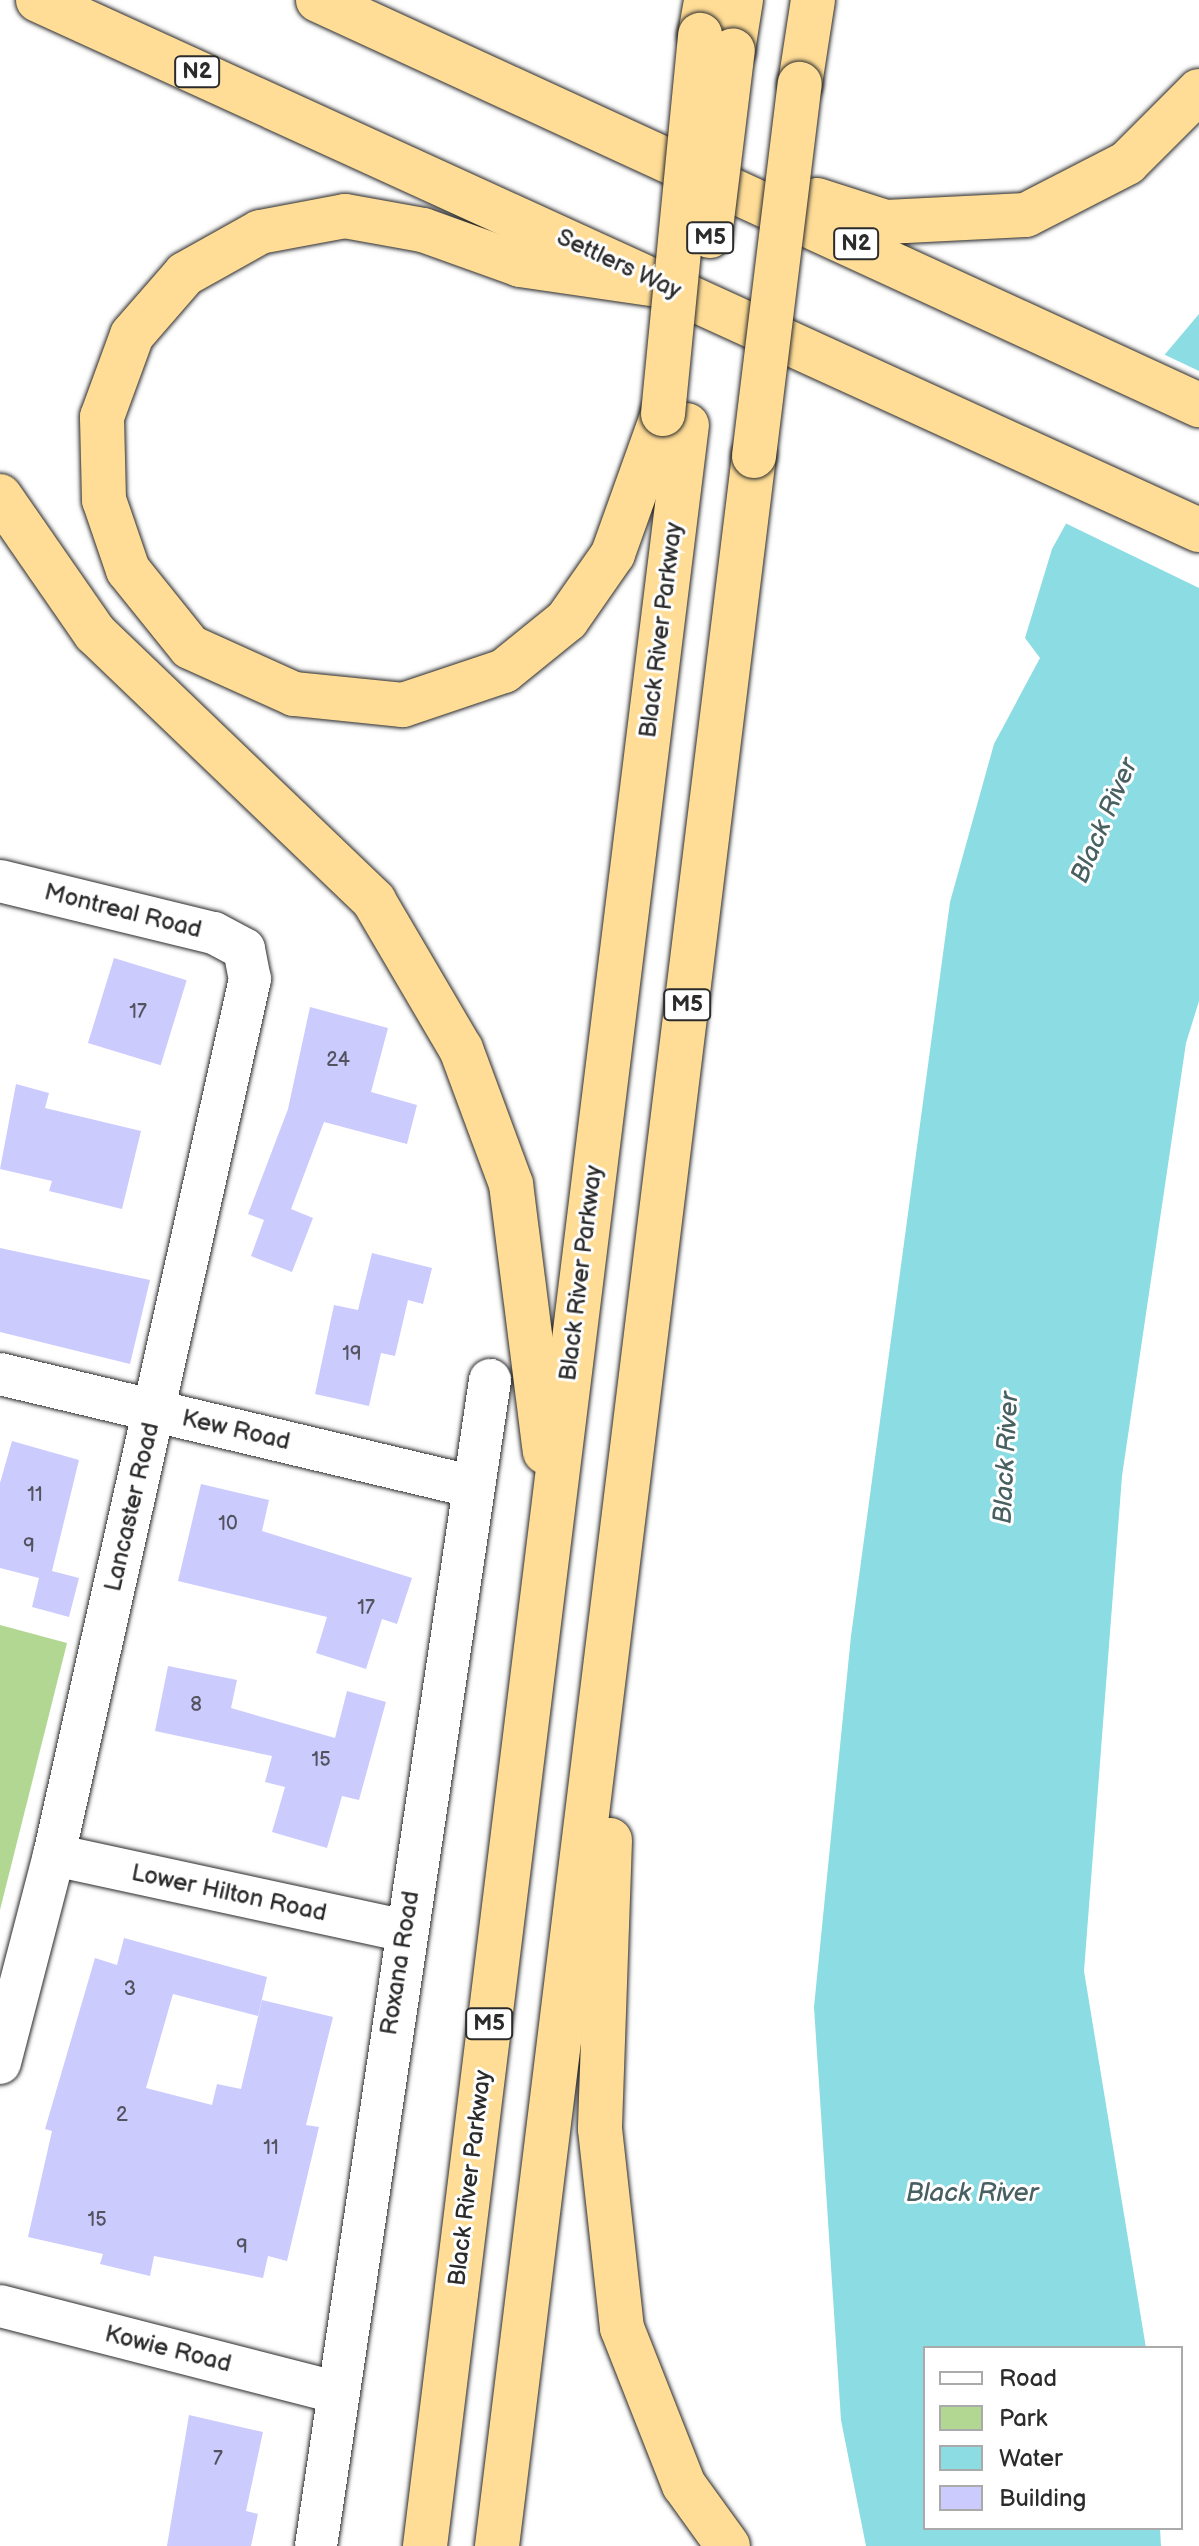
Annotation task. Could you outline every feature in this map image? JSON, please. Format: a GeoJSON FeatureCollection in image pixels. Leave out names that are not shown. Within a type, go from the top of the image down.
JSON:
{"type":"FeatureCollection","features":[{"type":"Feature","properties":{"kind":"highway","name":"Settlers Way"},"geometry":{"type":"LineString","coordinates":[[38,0],[1037,453],[1199,530]]}},
{"type":"Feature","properties":{"kind":"highway","name":"N2"},"geometry":{"type":"LineString","coordinates":[[318,0],[1088,349],[1199,405]]}},
{"type":"Feature","properties":{"kind":"highway","name":"Black River Parkway"},"geometry":{"type":"LineString","coordinates":[[425,2546],[553,1502],[675,420],[713,28],[741,0]]}},
{"type":"Feature","properties":{"kind":"highway","name":"M5"},"geometry":{"type":"LineString","coordinates":[[497,2546],[800,84],[813,4]]}},
{"type":"Feature","properties":{"kind":"highway"},"geometry":{"type":"LineString","coordinates":[[624,139],[886,222],[960,223],[1026,215],[1127,163],[1199,91]]}},
{"type":"Feature","properties":{"kind":"highway"},"geometry":{"type":"LineString","coordinates":[[664,286],[520,265],[423,230],[345,216],[260,232],[185,274],[132,335],[102,417],[104,500],[128,570],[190,647],[294,694],[403,705],[504,671],[567,620],[613,554],[675,420]]}},
{"type":"Feature","properties":{"kind":"highway"},"geometry":{"type":"LineString","coordinates":[[0,496],[95,633],[374,901],[461,1049],[511,1184],[553,1502]]}},
{"type":"Feature","properties":{"kind":"highway"},"geometry":{"type":"LineString","coordinates":[[619,1554],[600,2129],[622,2328],[684,2485],[728,2546]]}},
{"type":"Feature","properties":{"kind":"street","name":"Montreal Road"},"geometry":{"type":"LineString","coordinates":[[0,881],[214,933],[244,949]]}},
{"type":"Feature","properties":{"kind":"street","name":"Lancaster Road"},"geometry":{"type":"LineString","coordinates":[[0,2063],[54,1855],[250,979],[244,949]]}},
{"type":"Feature","properties":{"kind":"street","name":"Kew Road"},"geometry":{"type":"LineString","coordinates":[[0,1374],[471,1486]]}},
{"type":"Feature","properties":{"kind":"street","name":"Roxana Road"},"geometry":{"type":"LineString","coordinates":[[316,2546],[335,2392],[471,1486],[490,1380]]}},
{"type":"Feature","properties":{"kind":"street","name":"Lower Hilton Road"},"geometry":{"type":"LineString","coordinates":[[54,1855],[405,1931]]}},
{"type":"Feature","properties":{"kind":"street","name":"Kowie Road"},"geometry":{"type":"LineString","coordinates":[[0,2306],[335,2392]]}},
{"type":"Feature","properties":{"kind":"green space"},"geometry":{"type":"Polygon","coordinates":[[[0,1625],[67,1643],[0,1910],[0,1625]]]}},
{"type":"Feature","properties":{"kind":"water","name":"Black River"},"geometry":{"type":"Polygon","coordinates":[[[1199,314],[1199,1001],[1186,1043],[1122,1476],[1084,1971],[1146,2346],[923,2346],[923,2530],[1160,2530],[1161,2546],[866,2546],[841,2420],[814,2007],[851,1636],[950,902],[994,744],[1040,658],[1025,638],[1052,549],[1150,372],[1199,314]]]}},
{"type":"Feature","properties":{"kind":"pier"},"geometry":{"type":"Polygon","coordinates":[[[1161,353],[1199,371],[1199,588],[1063,522],[1161,353]]]}},
{"type":"Feature","properties":{"kind":"building"},"geometry":{"type":"Polygon","coordinates":[[[114,958],[187,980],[161,1065],[88,1043],[114,958]]]}},
{"type":"Feature","properties":{"kind":"building"},"geometry":{"type":"Polygon","coordinates":[[[310,1007],[388,1028],[371,1092],[417,1105],[407,1144],[324,1122],[291,1209],[313,1218],[292,1272],[251,1256],[264,1220],[248,1214],[288,1109],[310,1007]]]}},
{"type":"Feature","properties":{"kind":"building"},"geometry":{"type":"Polygon","coordinates":[[[16,1084],[49,1093],[45,1108],[141,1131],[122,1209],[49,1191],[52,1181],[0,1169],[16,1084]]]}},
{"type":"Feature","properties":{"kind":"building"},"geometry":{"type":"Polygon","coordinates":[[[0,1248],[150,1280],[130,1364],[0,1332],[0,1248]]]}},
{"type":"Feature","properties":{"kind":"building"},"geometry":{"type":"Polygon","coordinates":[[[372,1253],[432,1268],[423,1304],[408,1300],[395,1356],[381,1353],[369,1406],[315,1394],[334,1305],[358,1310],[372,1253]]]}},
{"type":"Feature","properties":{"kind":"building"},"geometry":{"type":"Polygon","coordinates":[[[12,1441],[79,1460],[52,1571],[79,1578],[69,1617],[32,1607],[39,1578],[0,1568],[0,1483],[12,1441]]]}},
{"type":"Feature","properties":{"kind":"building"},"geometry":{"type":"Polygon","coordinates":[[[201,1484],[269,1500],[262,1531],[412,1578],[397,1624],[382,1619],[366,1669],[316,1653],[327,1617],[178,1581],[201,1484]]]}},
{"type":"Feature","properties":{"kind":"building"},"geometry":{"type":"Polygon","coordinates":[[[168,1666],[237,1680],[231,1708],[335,1738],[347,1691],[386,1702],[359,1800],[342,1796],[327,1848],[272,1832],[285,1787],[265,1782],[272,1756],[155,1731],[168,1666]]]}},
{"type":"Feature","properties":{"kind":"building"},"geometry":{"type":"Polygon","coordinates":[[[124,1938],[267,1977],[258,2016],[173,1994],[146,2088],[212,2105],[217,2084],[241,2089],[262,2000],[333,2017],[306,2125],[319,2127],[287,2261],[268,2256],[263,2278],[154,2256],[150,2276],[100,2264],[103,2254],[28,2237],[52,2131],[45,2129],[95,1958],[117,1965],[124,1938]]]}},
{"type":"Feature","properties":{"kind":"building"},"geometry":{"type":"Polygon","coordinates":[[[189,2415],[263,2432],[246,2511],[258,2514],[251,2546],[167,2546],[189,2415]]]}}]}
